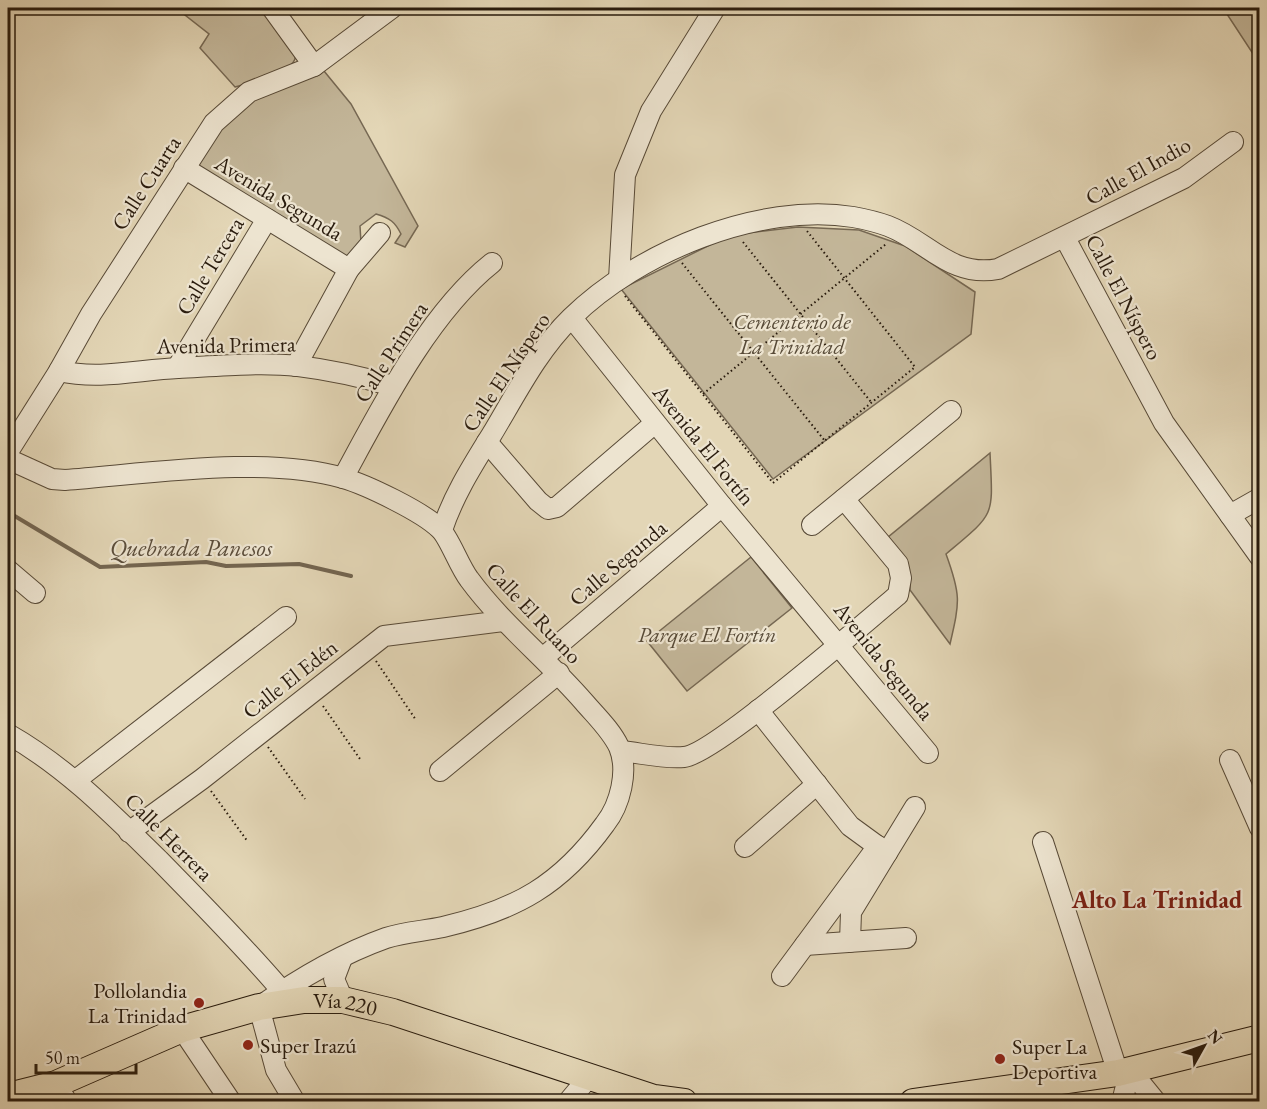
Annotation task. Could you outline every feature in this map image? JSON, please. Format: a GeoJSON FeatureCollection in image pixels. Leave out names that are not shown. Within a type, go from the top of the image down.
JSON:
{"type":"FeatureCollection","features":[{"type":"Feature","properties":{"kind":"main road","name":"Vía 220"},"geometry":{"type":"LineString","coordinates":[[8,1096],[62,1093],[182,1029],[259,1007],[304,1000],[342,1000],[393,1012],[654,1098],[684,1101]]}},
{"type":"Feature","properties":{"kind":"main road"},"geometry":{"type":"LineString","coordinates":[[913,1101],[1124,1072],[1260,1038]]}},
{"type":"Feature","properties":{"kind":"street"},"geometry":{"type":"LineString","coordinates":[[272,8],[314,66]]}},
{"type":"Feature","properties":{"kind":"street","name":"Calle Cuarta"},"geometry":{"type":"LineString","coordinates":[[8,452],[59,371],[91,314],[213,123],[249,92],[314,66],[393,8]]}},
{"type":"Feature","properties":{"kind":"street"},"geometry":{"type":"LineString","coordinates":[[616,281],[625,175],[651,111],[715,8]]}},
{"type":"Feature","properties":{"kind":"street","name":"Calle El Indio"},"geometry":{"type":"LineString","coordinates":[[1065,238],[1184,178],[1233,142]]}},
{"type":"Feature","properties":{"kind":"street","name":"Avenida Segunda"},"geometry":{"type":"LineString","coordinates":[[184,168],[349,269]]}},
{"type":"Feature","properties":{"kind":"street","name":"Calle El Níspero"},"geometry":{"type":"LineString","coordinates":[[442,530],[462,482],[526,378],[572,318],[616,281],[727,228],[794,215],[852,217],[889,226],[963,269],[981,272],[998,269],[1065,238],[1164,423],[1260,557]]}},
{"type":"Feature","properties":{"kind":"street","name":"Calle Tercera"},"geometry":{"type":"LineString","coordinates":[[177,368],[267,219]]}},
{"type":"Feature","properties":{"kind":"street"},"geometry":{"type":"LineString","coordinates":[[296,366],[349,269],[380,233]]}},
{"type":"Feature","properties":{"kind":"street","name":"Calle Primera"},"geometry":{"type":"LineString","coordinates":[[343,478],[393,386],[467,283],[492,263]]}},
{"type":"Feature","properties":{"kind":"street","name":"Avenida El Fortín"},"geometry":{"type":"LineString","coordinates":[[572,318],[722,506],[803,600]]}},
{"type":"Feature","properties":{"kind":"street","name":"Avenida Primera"},"geometry":{"type":"LineString","coordinates":[[59,371],[81,376],[104,376],[177,368],[296,366],[345,373],[393,386]]}},
{"type":"Feature","properties":{"kind":"street"},"geometry":{"type":"LineString","coordinates":[[812,525],[951,411]]}},
{"type":"Feature","properties":{"kind":"street"},"geometry":{"type":"LineString","coordinates":[[487,442],[538,501],[548,509],[557,507],[655,423]]}},
{"type":"Feature","properties":{"kind":"street"},"geometry":{"type":"LineString","coordinates":[[8,459],[52,479],[65,480],[275,467],[343,478],[391,499],[442,530]]}},
{"type":"Feature","properties":{"kind":"street"},"geometry":{"type":"LineString","coordinates":[[1230,515],[1260,498]]}},
{"type":"Feature","properties":{"kind":"street"},"geometry":{"type":"LineString","coordinates":[[295,1101],[276,1070],[259,1007],[282,991],[342,958],[388,938],[445,926],[507,909],[550,884],[581,856],[608,821],[620,794],[623,772],[621,751],[685,758],[699,753],[758,710],[898,595],[901,578],[898,564],[844,499]]}},
{"type":"Feature","properties":{"kind":"street","name":"Calle Segunda"},"geometry":{"type":"LineString","coordinates":[[544,657],[722,506]]}},
{"type":"Feature","properties":{"kind":"street","name":"Calle El Ruano"},"geometry":{"type":"LineString","coordinates":[[442,530],[468,578],[503,621],[559,673],[612,734],[621,751]]}},
{"type":"Feature","properties":{"kind":"street"},"geometry":{"type":"LineString","coordinates":[[8,570],[34,593]]}},
{"type":"Feature","properties":{"kind":"street","name":"Avenida Segunda"},"geometry":{"type":"LineString","coordinates":[[803,600],[928,753]]}},
{"type":"Feature","properties":{"kind":"street"},"geometry":{"type":"LineString","coordinates":[[76,780],[286,617]]}},
{"type":"Feature","properties":{"kind":"street","name":"Calle El Edén"},"geometry":{"type":"LineString","coordinates":[[129,831],[202,779],[384,636],[503,621]]}},
{"type":"Feature","properties":{"kind":"street"},"geometry":{"type":"LineString","coordinates":[[440,771],[559,673]]}},
{"type":"Feature","properties":{"kind":"street"},"geometry":{"type":"LineString","coordinates":[[758,710],[850,826],[882,850]]}},
{"type":"Feature","properties":{"kind":"street","name":"Calle Herrera"},"geometry":{"type":"LineString","coordinates":[[8,734],[76,780],[251,954],[282,991]]}},
{"type":"Feature","properties":{"kind":"street"},"geometry":{"type":"LineString","coordinates":[[1230,760],[1260,828]]}},
{"type":"Feature","properties":{"kind":"street"},"geometry":{"type":"LineString","coordinates":[[745,847],[817,784]]}},
{"type":"Feature","properties":{"kind":"street"},"geometry":{"type":"LineString","coordinates":[[782,976],[915,807]]}},
{"type":"Feature","properties":{"kind":"street"},"geometry":{"type":"LineString","coordinates":[[1043,842],[1124,1072],[1122,1101]]}},
{"type":"Feature","properties":{"kind":"street"},"geometry":{"type":"LineString","coordinates":[[850,942],[851,912],[882,850]]}},
{"type":"Feature","properties":{"kind":"street"},"geometry":{"type":"LineString","coordinates":[[805,945],[906,938]]}},
{"type":"Feature","properties":{"kind":"street"},"geometry":{"type":"LineString","coordinates":[[342,958],[334,979],[342,1000]]}},
{"type":"Feature","properties":{"kind":"street"},"geometry":{"type":"LineString","coordinates":[[182,1029],[231,1101]]}},
{"type":"Feature","properties":{"kind":"street"},"geometry":{"type":"LineString","coordinates":[[1124,1072],[1156,1101]]}},
{"type":"Feature","properties":{"kind":"street"},"geometry":{"type":"LineString","coordinates":[[568,1101],[589,1077]]}},
{"type":"Feature","properties":{"kind":"path"},"geometry":{"type":"LineString","coordinates":[[616,281],[773,483],[915,367],[794,215]]}},
{"type":"Feature","properties":{"kind":"path"},"geometry":{"type":"LineString","coordinates":[[740,238],[871,403]]}},
{"type":"Feature","properties":{"kind":"path"},"geometry":{"type":"LineString","coordinates":[[703,394],[886,244]]}},
{"type":"Feature","properties":{"kind":"path"},"geometry":{"type":"LineString","coordinates":[[680,261],[825,441]]}},
{"type":"Feature","properties":{"kind":"path"},"geometry":{"type":"LineString","coordinates":[[368,649],[416,720]]}},
{"type":"Feature","properties":{"kind":"path"},"geometry":{"type":"LineString","coordinates":[[313,691],[360,759]]}},
{"type":"Feature","properties":{"kind":"path"},"geometry":{"type":"LineString","coordinates":[[259,735],[305,799]]}},
{"type":"Feature","properties":{"kind":"path"},"geometry":{"type":"LineString","coordinates":[[202,779],[248,842]]}},
{"type":"Feature","properties":{"kind":"green space"},"geometry":{"type":"Polygon","coordinates":[[[176,8],[261,8],[290,41],[295,53],[294,61],[287,68],[275,74],[235,87],[200,48],[209,34],[176,8]]]}},
{"type":"Feature","properties":{"kind":"green space"},"geometry":{"type":"Polygon","coordinates":[[[1223,8],[1259,8],[1259,63],[1223,8]]]}},
{"type":"Feature","properties":{"kind":"green space"},"geometry":{"type":"Polygon","coordinates":[[[324,71],[351,104],[418,226],[405,247],[395,243],[401,234],[394,223],[376,214],[360,226],[361,243],[347,260],[192,166],[221,123],[246,103],[324,71]]]}},
{"type":"Feature","properties":{"kind":"green space","name":"Cementerio de La Trinidad"},"geometry":{"type":"Polygon","coordinates":[[[798,227],[859,230],[905,246],[975,292],[971,334],[773,479],[621,289],[730,235],[798,227]]]}},
{"type":"Feature","properties":{"kind":"green space"},"geometry":{"type":"Polygon","coordinates":[[[990,453],[991,502],[988,512],[974,530],[946,554],[957,598],[956,618],[950,644],[910,590],[910,574],[887,538],[990,453]]]}},
{"type":"Feature","properties":{"kind":"green space","name":"Parque El Fortín"},"geometry":{"type":"Polygon","coordinates":[[[751,557],[792,608],[687,691],[647,641],[751,557]]]}},
{"type":"Feature","properties":{"kind":"waterway","name":"Quebrada Panesos"},"geometry":{"type":"LineString","coordinates":[[8,512],[100,567],[206,562],[226,566],[299,564],[351,576]]}},
{"type":"Feature","properties":{"kind":"place","name":"Pollolandia La Trinidad"},"geometry":{"type":"Point","coordinates":[199,1003]}},
{"type":"Feature","properties":{"kind":"place","name":"Super Irazú"},"geometry":{"type":"Point","coordinates":[248,1045]}},
{"type":"Feature","properties":{"kind":"place","name":"Super La Deportiva"},"geometry":{"type":"Point","coordinates":[1000,1059]}},
{"type":"Feature","properties":{"kind":"district","name":"Alto La Trinidad"},"geometry":{"type":"Point","coordinates":[1157,899]}}]}
